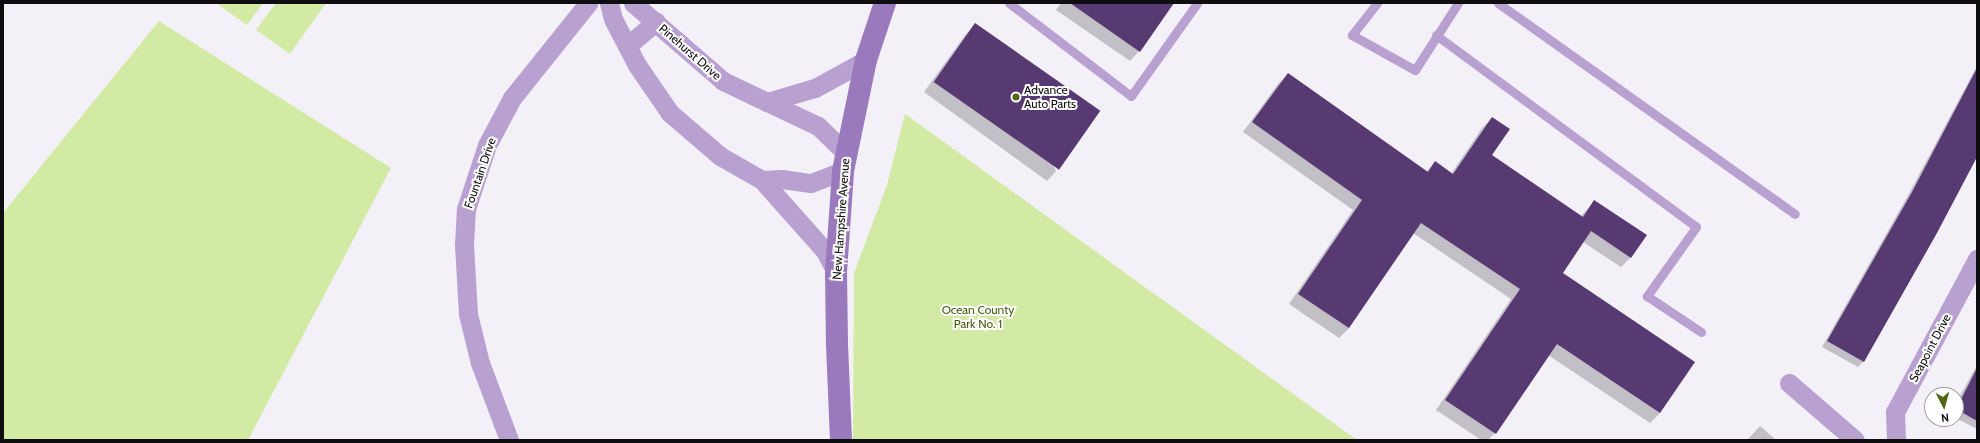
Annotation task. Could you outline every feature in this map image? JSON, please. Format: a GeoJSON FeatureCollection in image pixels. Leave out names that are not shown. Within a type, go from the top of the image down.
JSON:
{"type":"FeatureCollection","features":[{"type":"Feature","properties":{"kind":"main road","name":"New Hampshire Avenue"},"geometry":{"type":"LineString","coordinates":[[841,440],[836,272],[845,162],[866,60],[884,3]]}},
{"type":"Feature","properties":{"kind":"street","name":"Fountain Drive"},"geometry":{"type":"LineString","coordinates":[[509,440],[480,363],[468,314],[464,245],[466,209],[487,145],[512,98],[588,3]]}},
{"type":"Feature","properties":{"kind":"street"},"geometry":{"type":"LineString","coordinates":[[609,3],[613,19],[638,65],[670,113],[720,156],[762,180],[825,251],[836,272]]}},
{"type":"Feature","properties":{"kind":"street","name":"Pinehurst Drive"},"geometry":{"type":"LineString","coordinates":[[633,3],[723,81],[818,126],[845,162]]}},
{"type":"Feature","properties":{"kind":"street","name":"Pinehurst Drive"},"geometry":{"type":"LineString","coordinates":[[628,46],[656,22]]}},
{"type":"Feature","properties":{"kind":"street"},"geometry":{"type":"LineString","coordinates":[[767,102],[815,88],[866,60]]}},
{"type":"Feature","properties":{"kind":"street"},"geometry":{"type":"LineString","coordinates":[[762,180],[782,179],[811,183],[845,162]]}},
{"type":"Feature","properties":{"kind":"street","name":"Seapoint Drive"},"geometry":{"type":"LineString","coordinates":[[1896,440],[1895,412],[1977,259]]}},
{"type":"Feature","properties":{"kind":"street"},"geometry":{"type":"LineString","coordinates":[[1789,383],[1854,440]]}},
{"type":"Feature","properties":{"kind":"lane"},"geometry":{"type":"LineString","coordinates":[[1013,4],[1131,96],[1197,3]]}},
{"type":"Feature","properties":{"kind":"lane"},"geometry":{"type":"LineString","coordinates":[[1377,3],[1352,34],[1415,70],[1436,35],[1458,3]]}},
{"type":"Feature","properties":{"kind":"lane"},"geometry":{"type":"LineString","coordinates":[[1498,3],[1795,214]]}},
{"type":"Feature","properties":{"kind":"lane"},"geometry":{"type":"LineString","coordinates":[[1436,35],[1696,227],[1647,296],[1701,332]]}},
{"type":"Feature","properties":{"kind":"green space"},"geometry":{"type":"Polygon","coordinates":[[[216,3],[263,3],[247,25],[216,3]]]}},
{"type":"Feature","properties":{"kind":"green space"},"geometry":{"type":"Polygon","coordinates":[[[276,3],[326,3],[290,54],[256,30],[276,3]]]}},
{"type":"Feature","properties":{"kind":"green space"},"geometry":{"type":"Polygon","coordinates":[[[159,21],[391,168],[248,440],[3,440],[3,213],[159,21]]]}},
{"type":"Feature","properties":{"kind":"green space","name":"Ocean County Park No. 1"},"geometry":{"type":"Polygon","coordinates":[[[905,114],[1357,440],[853,440],[854,273],[887,185],[905,114]]]}},
{"type":"Feature","properties":{"kind":"building"},"geometry":{"type":"Polygon","coordinates":[[[1070,3],[1174,3],[1140,52],[1070,3]]]}},
{"type":"Feature","properties":{"kind":"building","name":"Advance Auto Parts"},"geometry":{"type":"Polygon","coordinates":[[[975,23],[1100,111],[1059,170],[934,82],[975,23]]]}},
{"type":"Feature","properties":{"kind":"building"},"geometry":{"type":"Polygon","coordinates":[[[1977,68],[1977,157],[1937,233],[1864,362],[1827,341],[1912,192],[1977,68]]]}},
{"type":"Feature","properties":{"kind":"building"},"geometry":{"type":"Polygon","coordinates":[[[1288,73],[1428,172],[1435,161],[1453,174],[1492,117],[1510,129],[1492,155],[1583,217],[1594,200],[1647,235],[1631,258],[1591,231],[1563,273],[1695,362],[1660,413],[1557,344],[1496,434],[1445,400],[1520,289],[1421,223],[1349,328],[1298,294],[1362,200],[1252,122],[1288,73]]]}},
{"type":"Feature","properties":{"kind":"building"},"geometry":{"type":"Polygon","coordinates":[[[1977,368],[1977,421],[1964,414],[1964,393],[1977,368]]]}},
{"type":"Feature","properties":{"kind":"place","name":"Advance Auto Parts"},"geometry":{"type":"Point","coordinates":[1016,97]}}]}
